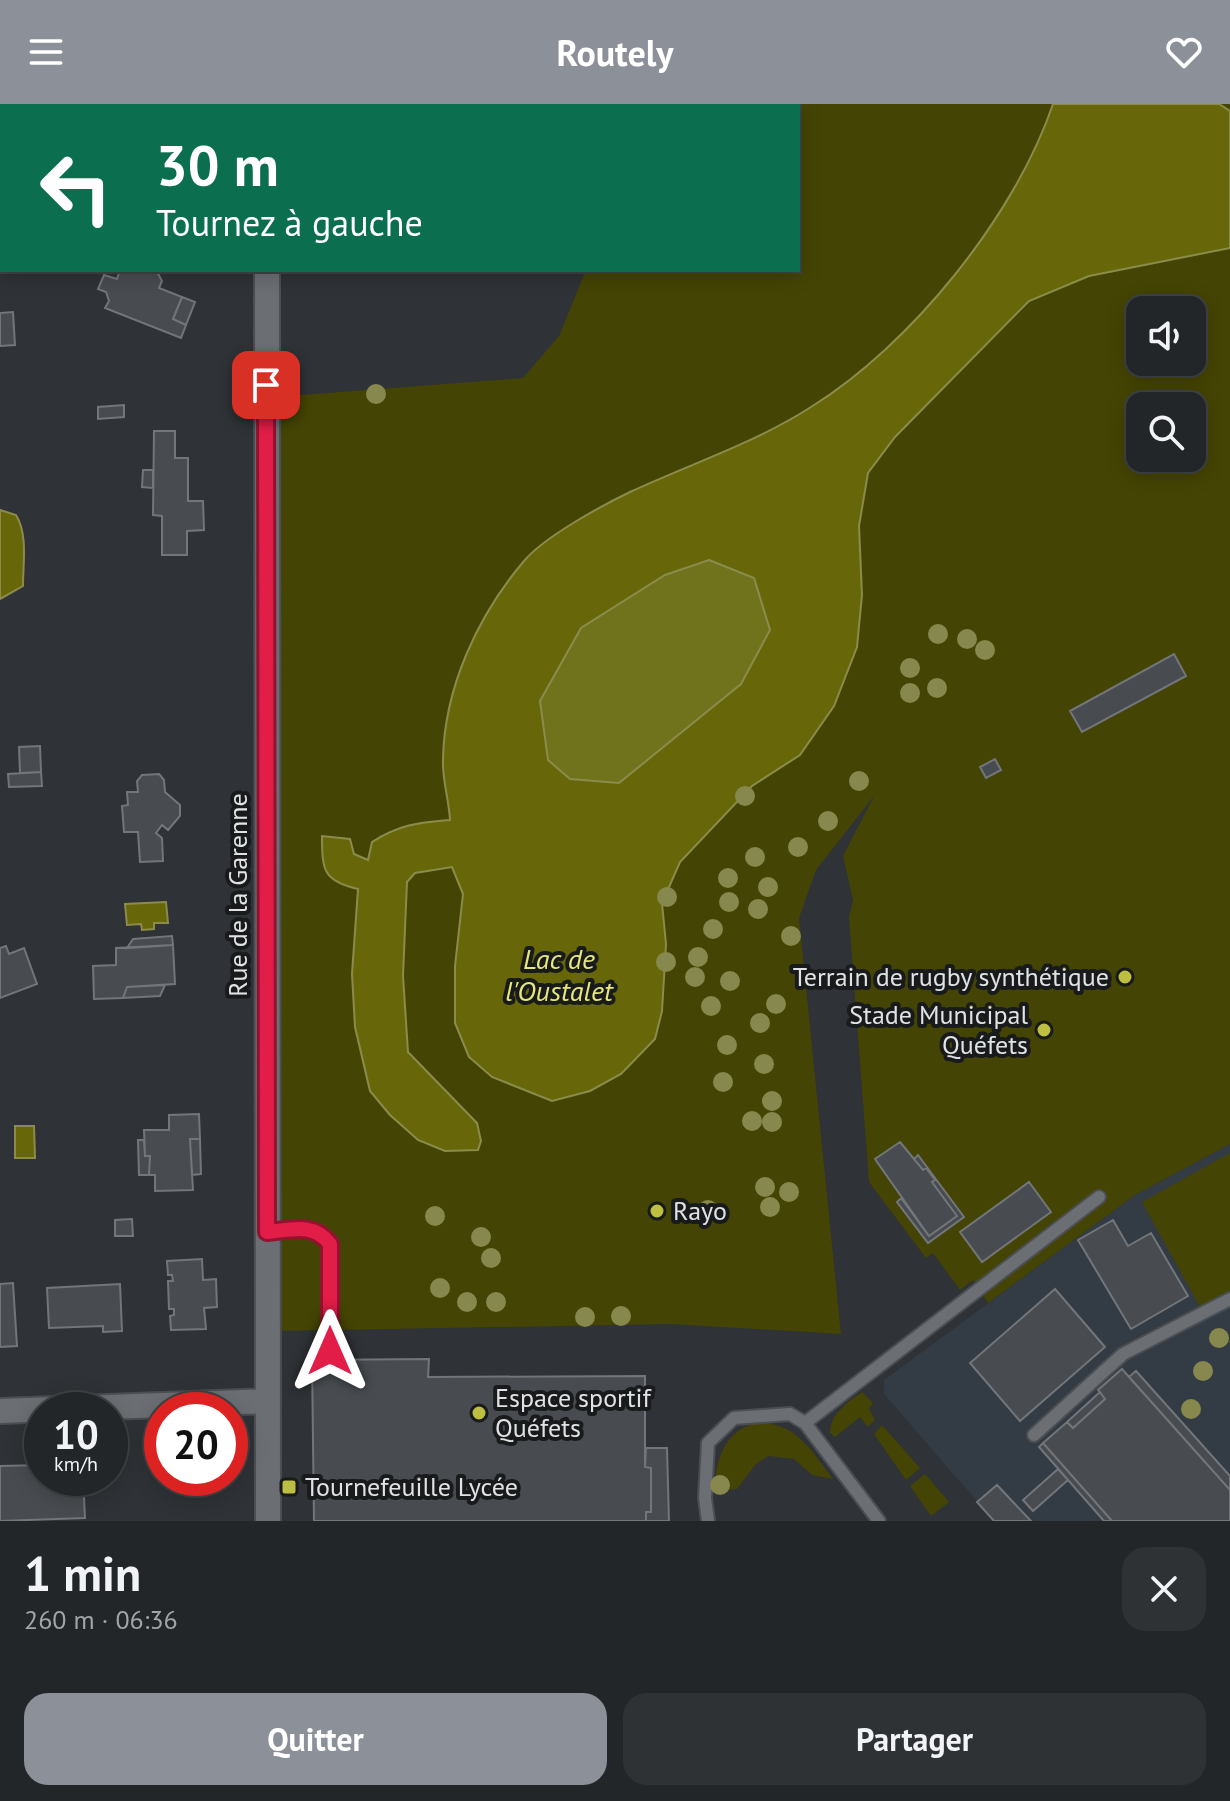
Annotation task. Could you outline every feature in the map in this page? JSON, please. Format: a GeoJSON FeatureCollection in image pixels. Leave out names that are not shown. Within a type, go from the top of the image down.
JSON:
{"type":"FeatureCollection","features":[{"type":"Feature","properties":{"kind":"street","name":"Rue de la Garenne"},"geometry":{"type":"LineString","coordinates":[[267,272],[268,1521]]}},
{"type":"Feature","properties":{"kind":"street"},"geometry":{"type":"LineString","coordinates":[[0,1411],[268,1401]]}},
{"type":"Feature","properties":{"kind":"lane"},"geometry":{"type":"LineString","coordinates":[[805,1423],[1099,1197]]}},
{"type":"Feature","properties":{"kind":"lane"},"geometry":{"type":"LineString","coordinates":[[267,1232],[309,1228],[322,1233],[330,1244],[330,1351]]}},
{"type":"Feature","properties":{"kind":"lane"},"geometry":{"type":"LineString","coordinates":[[1034,1435],[1123,1354],[1230,1299]]}},
{"type":"Feature","properties":{"kind":"lane"},"geometry":{"type":"LineString","coordinates":[[708,1521],[705,1498],[708,1443],[734,1418],[790,1414],[805,1423],[879,1521]]}},
{"type":"Feature","properties":{"kind":"shaded area"},"geometry":{"type":"Polygon","coordinates":[[[800,104],[1230,104],[1230,1144],[1135,1195],[988,1303],[973,1280],[960,1290],[933,1253],[926,1258],[869,1182],[849,917],[853,900],[843,856],[874,796],[816,870],[799,918],[841,1334],[671,1324],[276,1331],[275,397],[523,378],[559,336],[585,272],[800,272],[800,104]]]}},
{"type":"Feature","properties":{"kind":"shaded area"},"geometry":{"type":"Polygon","coordinates":[[[709,560],[754,578],[770,630],[741,684],[619,784],[570,779],[548,760],[540,701],[581,628],[665,575],[709,560]]]}},
{"type":"Feature","properties":{"kind":"shaded area"},"geometry":{"type":"Polygon","coordinates":[[[1230,1144],[1230,1490],[1122,1369],[1098,1390],[1105,1399],[1067,1422],[1043,1443],[1112,1521],[994,1521],[884,1394],[884,1380],[1135,1195],[1230,1144]]]}},
{"type":"Feature","properties":{"kind":"shaded area"},"geometry":{"type":"Polygon","coordinates":[[[1230,1153],[1230,1290],[1200,1307],[1142,1202],[1230,1153]]]}},
{"type":"Feature","properties":{"kind":"shaded area"},"geometry":{"type":"Polygon","coordinates":[[[862,1392],[873,1403],[869,1409],[875,1420],[868,1427],[860,1417],[835,1437],[830,1433],[833,1420],[862,1392]]]}},
{"type":"Feature","properties":{"kind":"shaded area"},"geometry":{"type":"Polygon","coordinates":[[[760,1423],[773,1424],[794,1434],[833,1479],[812,1475],[794,1459],[768,1456],[755,1465],[737,1489],[715,1490],[717,1467],[725,1446],[739,1431],[760,1423]]]}},
{"type":"Feature","properties":{"kind":"shaded area"},"geometry":{"type":"Polygon","coordinates":[[[882,1425],[920,1468],[906,1480],[874,1434],[882,1425]]]}},
{"type":"Feature","properties":{"kind":"shaded area"},"geometry":{"type":"Polygon","coordinates":[[[925,1474],[949,1502],[931,1516],[910,1486],[925,1474]]]}},
{"type":"Feature","properties":{"kind":"water","name":"Lac de l'Oustalet"},"geometry":{"type":"Polygon","coordinates":[[[1053,104],[1219,104],[1230,111],[1230,248],[1089,276],[1029,301],[895,437],[868,473],[859,526],[862,595],[857,647],[834,706],[800,755],[752,786],[680,862],[662,903],[666,944],[662,1011],[655,1039],[621,1074],[590,1091],[552,1101],[492,1077],[469,1057],[455,1023],[455,966],[463,894],[452,867],[415,873],[407,882],[403,976],[408,1052],[477,1123],[481,1141],[478,1150],[445,1151],[418,1140],[390,1115],[370,1091],[355,1027],[352,974],[358,889],[331,878],[324,866],[322,836],[350,839],[354,854],[368,860],[372,842],[392,831],[450,820],[443,760],[445,733],[457,680],[478,629],[524,561],[545,542],[589,514],[630,492],[768,432],[849,381],[886,349],[955,274],[986,233],[1036,147],[1053,104]],[[709,560],[665,575],[581,628],[540,701],[548,760],[570,779],[619,783],[741,684],[770,630],[754,578],[709,560]]]}},
{"type":"Feature","properties":{"kind":"water"},"geometry":{"type":"Polygon","coordinates":[[[0,510],[16,515],[24,549],[23,586],[0,599],[0,510]]]}},
{"type":"Feature","properties":{"kind":"water"},"geometry":{"type":"Polygon","coordinates":[[[166,902],[168,923],[154,923],[154,929],[142,930],[141,924],[127,925],[125,904],[166,902]]]}},
{"type":"Feature","properties":{"kind":"water"},"geometry":{"type":"Polygon","coordinates":[[[15,1126],[34,1126],[35,1158],[15,1158],[15,1126]]]}},
{"type":"Feature","properties":{"kind":"building"},"geometry":{"type":"Polygon","coordinates":[[[119,272],[157,272],[162,281],[159,288],[182,297],[173,319],[186,325],[181,338],[105,308],[109,301],[106,292],[98,289],[104,275],[117,279],[119,272]]]}},
{"type":"Feature","properties":{"kind":"building"},"geometry":{"type":"Polygon","coordinates":[[[182,297],[195,302],[186,325],[173,319],[182,297]]]}},
{"type":"Feature","properties":{"kind":"building"},"geometry":{"type":"Polygon","coordinates":[[[13,312],[15,345],[0,346],[0,313],[13,312]]]}},
{"type":"Feature","properties":{"kind":"building"},"geometry":{"type":"Polygon","coordinates":[[[124,405],[124,417],[98,419],[98,407],[124,405]]]}},
{"type":"Feature","properties":{"kind":"building"},"geometry":{"type":"Polygon","coordinates":[[[154,431],[175,431],[175,458],[188,458],[188,501],[203,501],[204,530],[187,531],[187,555],[162,555],[162,516],[153,515],[154,431]]]}},
{"type":"Feature","properties":{"kind":"building"},"geometry":{"type":"Polygon","coordinates":[[[143,470],[153,470],[153,488],[142,487],[143,470]]]}},
{"type":"Feature","properties":{"kind":"building"},"geometry":{"type":"Polygon","coordinates":[[[1174,654],[1186,676],[1082,732],[1070,711],[1174,654]]]}},
{"type":"Feature","properties":{"kind":"building"},"geometry":{"type":"Polygon","coordinates":[[[40,746],[41,772],[20,773],[19,747],[40,746]]]}},
{"type":"Feature","properties":{"kind":"building"},"geometry":{"type":"Polygon","coordinates":[[[995,759],[1001,770],[986,778],[980,767],[995,759]]]}},
{"type":"Feature","properties":{"kind":"building"},"geometry":{"type":"Polygon","coordinates":[[[41,772],[42,786],[9,787],[8,774],[41,772]]]}},
{"type":"Feature","properties":{"kind":"building"},"geometry":{"type":"Polygon","coordinates":[[[159,774],[164,780],[165,792],[180,805],[180,816],[168,830],[162,825],[156,833],[162,838],[163,861],[140,862],[138,832],[124,832],[122,806],[128,805],[127,792],[138,792],[137,781],[142,775],[159,774]]]}},
{"type":"Feature","properties":{"kind":"building"},"geometry":{"type":"Polygon","coordinates":[[[172,936],[173,945],[127,948],[133,939],[172,936]]]}},
{"type":"Feature","properties":{"kind":"building"},"geometry":{"type":"Polygon","coordinates":[[[173,945],[175,984],[127,987],[123,998],[94,999],[93,966],[116,965],[116,948],[173,945]]]}},
{"type":"Feature","properties":{"kind":"building"},"geometry":{"type":"Polygon","coordinates":[[[6,946],[9,954],[24,948],[37,984],[0,998],[0,948],[6,946]]]}},
{"type":"Feature","properties":{"kind":"building"},"geometry":{"type":"Polygon","coordinates":[[[165,985],[160,996],[123,998],[127,987],[165,985]]]}},
{"type":"Feature","properties":{"kind":"building"},"geometry":{"type":"Polygon","coordinates":[[[199,1114],[200,1139],[190,1139],[193,1190],[155,1191],[155,1175],[149,1175],[150,1156],[145,1156],[144,1130],[169,1130],[169,1115],[199,1114]]]}},
{"type":"Feature","properties":{"kind":"building"},"geometry":{"type":"Polygon","coordinates":[[[190,1139],[200,1139],[201,1174],[192,1175],[190,1139]]]}},
{"type":"Feature","properties":{"kind":"building"},"geometry":{"type":"Polygon","coordinates":[[[138,1140],[144,1140],[145,1156],[150,1156],[149,1175],[139,1175],[138,1140]]]}},
{"type":"Feature","properties":{"kind":"building"},"geometry":{"type":"Polygon","coordinates":[[[900,1142],[923,1170],[926,1168],[935,1180],[932,1182],[957,1216],[929,1236],[875,1159],[900,1142]]]}},
{"type":"Feature","properties":{"kind":"building"},"geometry":{"type":"Polygon","coordinates":[[[918,1155],[964,1217],[928,1243],[897,1202],[901,1198],[929,1236],[957,1216],[932,1182],[935,1180],[926,1168],[923,1170],[914,1159],[918,1155]]]}},
{"type":"Feature","properties":{"kind":"building"},"geometry":{"type":"Polygon","coordinates":[[[1029,1182],[1051,1212],[982,1262],[960,1232],[1029,1182]]]}},
{"type":"Feature","properties":{"kind":"building"},"geometry":{"type":"Polygon","coordinates":[[[132,1219],[133,1236],[115,1236],[115,1220],[132,1219]]]}},
{"type":"Feature","properties":{"kind":"building"},"geometry":{"type":"Polygon","coordinates":[[[1113,1220],[1128,1246],[1151,1233],[1188,1296],[1131,1329],[1078,1240],[1113,1220]]]}},
{"type":"Feature","properties":{"kind":"building"},"geometry":{"type":"Polygon","coordinates":[[[202,1259],[203,1280],[216,1279],[217,1307],[204,1308],[206,1329],[171,1330],[170,1316],[174,1315],[174,1309],[169,1309],[168,1281],[173,1281],[172,1275],[168,1275],[167,1261],[202,1259]]]}},
{"type":"Feature","properties":{"kind":"building"},"geometry":{"type":"Polygon","coordinates":[[[13,1283],[17,1346],[0,1347],[0,1284],[13,1283]]]}},
{"type":"Feature","properties":{"kind":"building"},"geometry":{"type":"Polygon","coordinates":[[[120,1284],[122,1331],[103,1332],[103,1326],[49,1328],[47,1288],[120,1284]]]}},
{"type":"Feature","properties":{"kind":"building"},"geometry":{"type":"Polygon","coordinates":[[[1055,1289],[1105,1347],[1020,1421],[970,1363],[1055,1289]]]}},
{"type":"Feature","properties":{"kind":"building","name":"Espace sportif Quéfets"},"geometry":{"type":"Polygon","coordinates":[[[429,1359],[428,1377],[645,1376],[645,1467],[651,1468],[651,1512],[646,1512],[646,1521],[314,1521],[312,1360],[429,1359]]]}},
{"type":"Feature","properties":{"kind":"building"},"geometry":{"type":"Polygon","coordinates":[[[1122,1369],[1230,1490],[1230,1521],[1112,1521],[1043,1443],[1067,1422],[1073,1428],[1105,1399],[1098,1390],[1122,1369]]]}},
{"type":"Feature","properties":{"kind":"building"},"geometry":{"type":"Polygon","coordinates":[[[1136,1371],[1230,1476],[1230,1490],[1129,1377],[1136,1371]]]}},
{"type":"Feature","properties":{"kind":"building"},"geometry":{"type":"Polygon","coordinates":[[[1100,1392],[1105,1399],[1073,1428],[1067,1422],[1100,1392]]]}},
{"type":"Feature","properties":{"kind":"building"},"geometry":{"type":"Polygon","coordinates":[[[1043,1443],[1112,1521],[1104,1521],[1039,1447],[1043,1443]]]}},
{"type":"Feature","properties":{"kind":"building"},"geometry":{"type":"Polygon","coordinates":[[[646,1448],[667,1448],[669,1521],[646,1521],[646,1512],[651,1512],[651,1468],[645,1467],[646,1448]]]}},
{"type":"Feature","properties":{"kind":"building"},"geometry":{"type":"Polygon","coordinates":[[[24,1465],[24,1496],[84,1496],[85,1518],[0,1521],[0,1466],[24,1465]]]}},
{"type":"Feature","properties":{"kind":"building"},"geometry":{"type":"Polygon","coordinates":[[[1058,1469],[1068,1480],[1033,1511],[1023,1500],[1058,1469]]]}},
{"type":"Feature","properties":{"kind":"building"},"geometry":{"type":"Polygon","coordinates":[[[997,1485],[1031,1521],[994,1521],[977,1502],[997,1485]]]}},
{"type":"Feature","properties":{"kind":"place","name":"Terrain de rugby synthétique"},"geometry":{"type":"Point","coordinates":[1125,977]}},
{"type":"Feature","properties":{"kind":"place","name":"Stade Municipal Quéfets"},"geometry":{"type":"Point","coordinates":[1044,1030]}},
{"type":"Feature","properties":{"kind":"place","name":"Rayo"},"geometry":{"type":"Point","coordinates":[657,1211]}},
{"type":"Feature","properties":{"kind":"place","name":"Espace sportif Quéfets"},"geometry":{"type":"Point","coordinates":[479,1413]}},
{"type":"Feature","properties":{"kind":"place","name":"Tournefeuille Lycée"},"geometry":{"type":"Point","coordinates":[289,1487]}},
{"type":"Feature","properties":{"kind":"route"},"geometry":{"type":"LineString","coordinates":[[266,385],[267,1232],[309,1228],[322,1233],[330,1244],[330,1351]]}}]}
